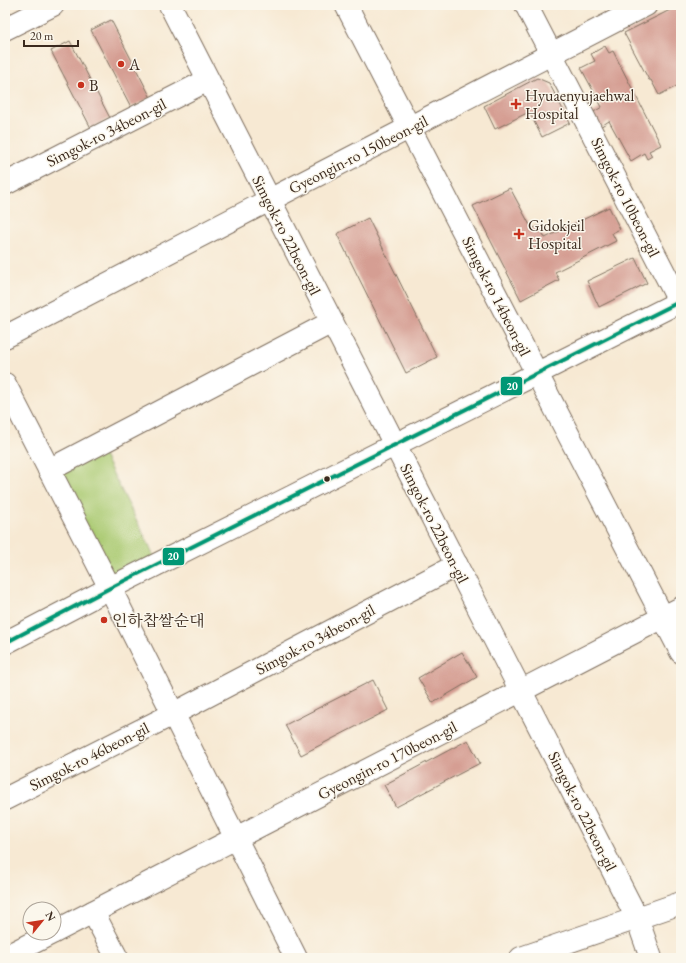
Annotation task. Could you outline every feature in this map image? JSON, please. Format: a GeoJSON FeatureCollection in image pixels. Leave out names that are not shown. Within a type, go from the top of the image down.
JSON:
{"type":"FeatureCollection","features":[{"type":"Feature","properties":{"kind":"street"},"geometry":{"type":"LineString","coordinates":[[5,29],[54,5]]}},
{"type":"Feature","properties":{"kind":"street","name":"Simgok-ro 22beon-gil"},"geometry":{"type":"LineString","coordinates":[[170,5],[394,445],[522,690],[637,918],[651,958]]}},
{"type":"Feature","properties":{"kind":"street","name":"Simgok-ro 14beon-gil"},"geometry":{"type":"LineString","coordinates":[[346,5],[536,373],[672,612],[681,652]]}},
{"type":"Feature","properties":{"kind":"street","name":"Simgok-ro 10beon-gil"},"geometry":{"type":"LineString","coordinates":[[526,5],[680,302]]}},
{"type":"Feature","properties":{"kind":"street","name":"Gyeongin-ro 150beon-gil"},"geometry":{"type":"LineString","coordinates":[[5,337],[646,5]]}},
{"type":"Feature","properties":{"kind":"street","name":"Simgok-ro 34beon-gil"},"geometry":{"type":"LineString","coordinates":[[5,184],[208,80]]}},
{"type":"Feature","properties":{"kind":"street"},"geometry":{"type":"LineString","coordinates":[[5,643],[110,588],[680,302]]}},
{"type":"Feature","properties":{"kind":"street"},"geometry":{"type":"LineString","coordinates":[[49,470],[332,322]]}},
{"type":"Feature","properties":{"kind":"street"},"geometry":{"type":"LineString","coordinates":[[5,384],[110,588],[296,958]]}},
{"type":"Feature","properties":{"kind":"street","name":"Simgok-ro 34beon-gil"},"geometry":{"type":"LineString","coordinates":[[173,714],[457,565]]}},
{"type":"Feature","properties":{"kind":"street","name":"Gyeongin-ro 170beon-gil"},"geometry":{"type":"LineString","coordinates":[[62,928],[672,612]]}},
{"type":"Feature","properties":{"kind":"street","name":"Simgok-ro 46beon-gil"},"geometry":{"type":"LineString","coordinates":[[5,799],[173,714]]}},
{"type":"Feature","properties":{"kind":"street"},"geometry":{"type":"LineString","coordinates":[[521,958],[681,903]]}},
{"type":"Feature","properties":{"kind":"street"},"geometry":{"type":"LineString","coordinates":[[93,912],[117,958]]}},
{"type":"Feature","properties":{"kind":"street","name":"Gyeongin-ro 170beon-gil"},"geometry":{"type":"LineString","coordinates":[[5,957],[37,941]]}},
{"type":"Feature","properties":{"kind":"green space"},"geometry":{"type":"Polygon","coordinates":[[[100,448],[155,557],[110,580],[56,471],[100,448]]]}},
{"type":"Feature","properties":{"kind":"building"},"geometry":{"type":"Polygon","coordinates":[[[680,5],[681,84],[659,95],[651,80],[649,80],[624,33],[680,5]]]}},
{"type":"Feature","properties":{"kind":"building","name":"A"},"geometry":{"type":"Polygon","coordinates":[[[111,20],[151,98],[131,107],[91,30],[111,20]]]}},
{"type":"Feature","properties":{"kind":"building","name":"B"},"geometry":{"type":"Polygon","coordinates":[[[70,41],[110,118],[91,128],[51,51],[70,41]]]}},
{"type":"Feature","properties":{"kind":"building"},"geometry":{"type":"Polygon","coordinates":[[[605,46],[609,53],[613,51],[661,145],[649,151],[652,156],[647,159],[644,153],[631,161],[609,121],[600,127],[592,113],[602,107],[581,68],[595,61],[591,54],[605,46]]]}},
{"type":"Feature","properties":{"kind":"building"},"geometry":{"type":"Polygon","coordinates":[[[537,78],[549,83],[570,123],[542,137],[529,112],[495,129],[484,106],[537,78]]]}},
{"type":"Feature","properties":{"kind":"building"},"geometry":{"type":"Polygon","coordinates":[[[510,188],[532,229],[539,226],[545,238],[609,207],[620,229],[612,233],[616,241],[555,272],[559,280],[521,300],[473,206],[510,188]]]}},
{"type":"Feature","properties":{"kind":"building"},"geometry":{"type":"Polygon","coordinates":[[[368,218],[437,357],[406,373],[337,234],[368,218]]]}},
{"type":"Feature","properties":{"kind":"building"},"geometry":{"type":"Polygon","coordinates":[[[635,258],[647,283],[599,307],[587,281],[635,258]]]}},
{"type":"Feature","properties":{"kind":"building"},"geometry":{"type":"Polygon","coordinates":[[[462,652],[477,677],[433,703],[418,678],[462,652]]]}},
{"type":"Feature","properties":{"kind":"building"},"geometry":{"type":"Polygon","coordinates":[[[373,680],[388,710],[301,755],[285,725],[373,680]]]}},
{"type":"Feature","properties":{"kind":"building"},"geometry":{"type":"Polygon","coordinates":[[[468,740],[480,763],[396,807],[384,785],[468,740]]]}},
{"type":"Feature","properties":{"kind":"transit line","name":"20"},"geometry":{"type":"LineString","coordinates":[[5,643],[110,588],[681,301]]}},
{"type":"Feature","properties":{"kind":"place","name":"A"},"geometry":{"type":"Point","coordinates":[121,64]}},
{"type":"Feature","properties":{"kind":"place","name":"B"},"geometry":{"type":"Point","coordinates":[81,85]}},
{"type":"Feature","properties":{"kind":"place","name":"Hyuaenyujaehwal Hospital"},"geometry":{"type":"Point","coordinates":[516,104]}},
{"type":"Feature","properties":{"kind":"place","name":"Gidokjeil Hospital"},"geometry":{"type":"Point","coordinates":[519,234]}},
{"type":"Feature","properties":{"kind":"place","name":"인하찹쌀순대"},"geometry":{"type":"Point","coordinates":[104,620]}}]}
